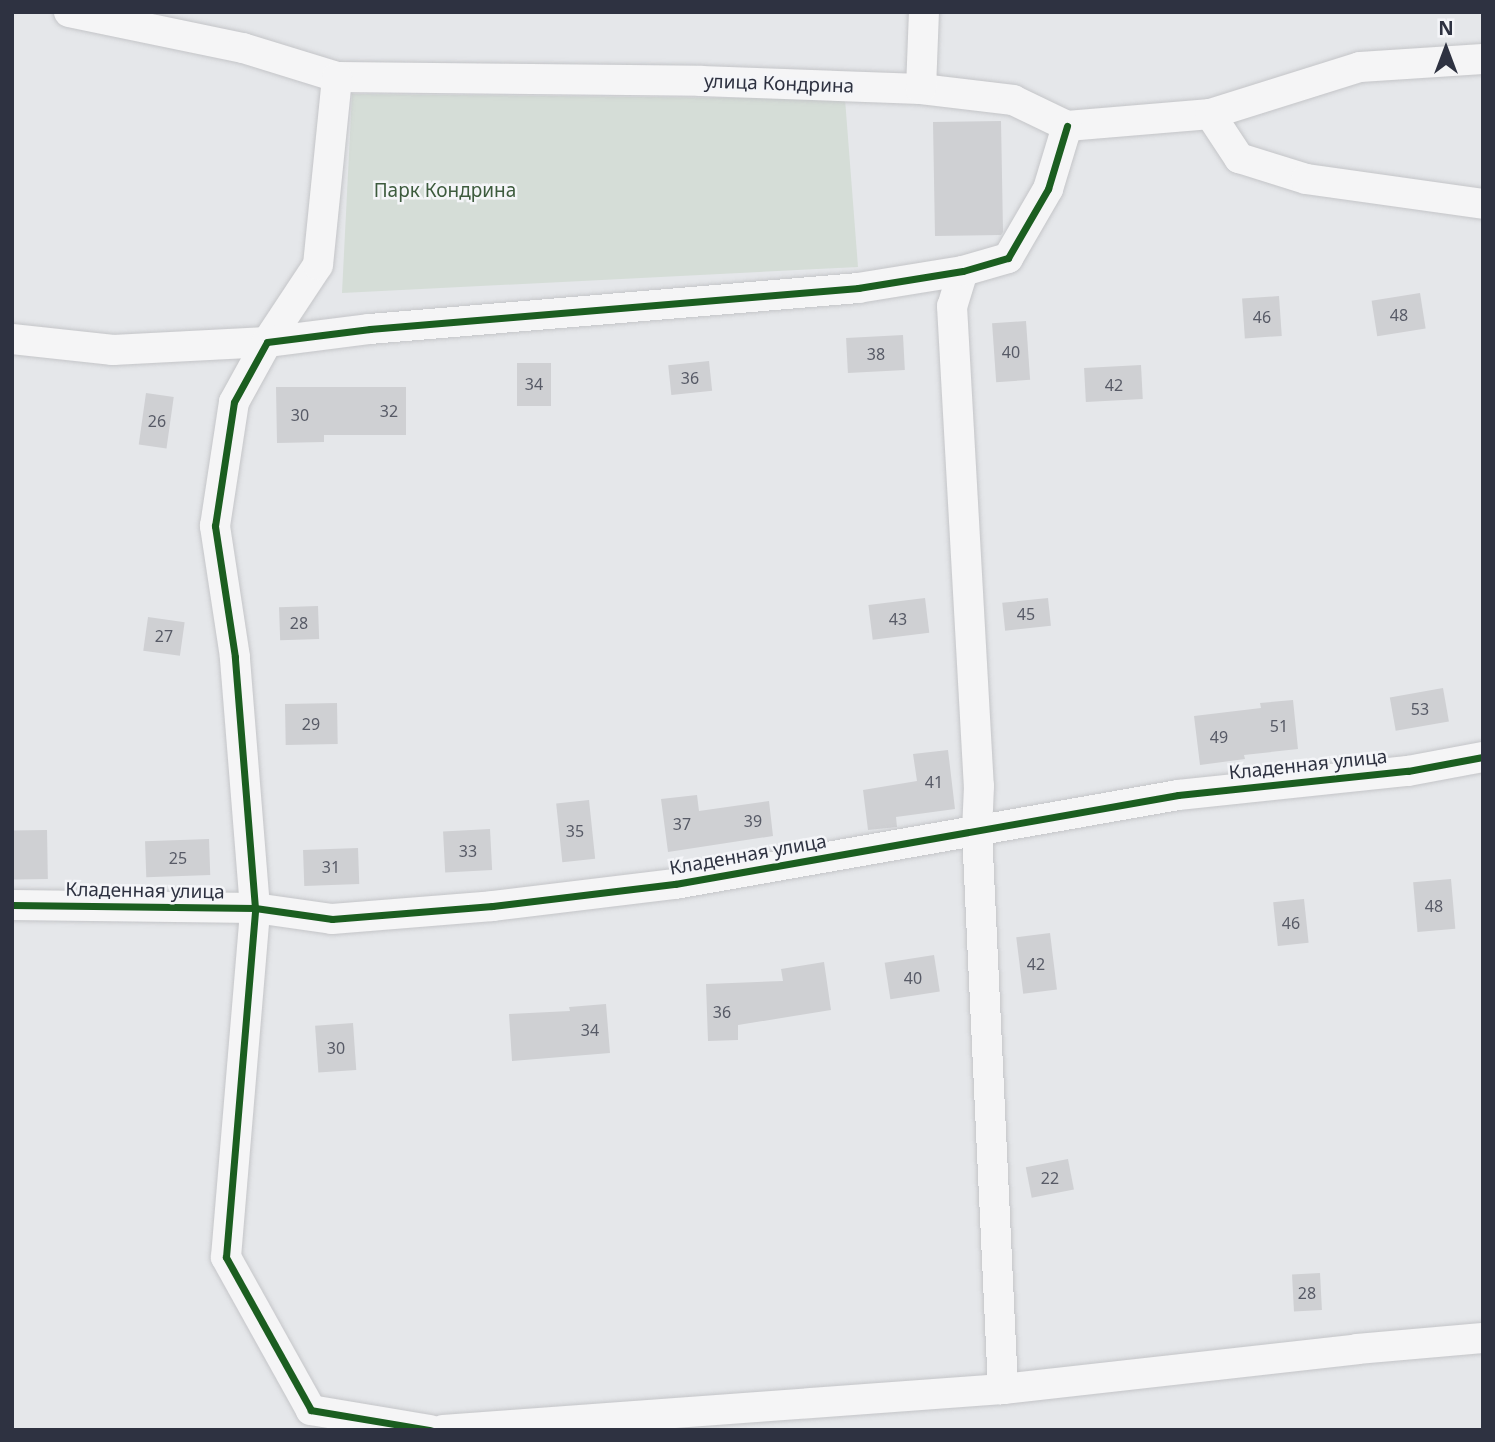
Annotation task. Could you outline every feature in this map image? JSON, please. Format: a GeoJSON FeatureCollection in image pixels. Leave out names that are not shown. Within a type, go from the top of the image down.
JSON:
{"type":"FeatureCollection","features":[{"type":"Feature","properties":{"kind":"street","name":"улица Кондрина"},"geometry":{"type":"LineString","coordinates":[[69,12],[243,48],[337,77],[701,81],[921,89],[1013,100],[1067,126]]}},
{"type":"Feature","properties":{"kind":"street"},"geometry":{"type":"LineString","coordinates":[[921,89],[924,12]]}},
{"type":"Feature","properties":{"kind":"street"},"geometry":{"type":"LineString","coordinates":[[12,339],[113,350],[267,342],[370,329],[858,288],[963,271],[1008,258],[1048,189],[1067,126],[1210,114],[1360,67],[1483,59]]}},
{"type":"Feature","properties":{"kind":"street"},"geometry":{"type":"LineString","coordinates":[[337,77],[318,265],[267,342],[234,402],[215,527],[235,657],[255,908],[226,1257],[310,1410],[430,1430]]}},
{"type":"Feature","properties":{"kind":"street"},"geometry":{"type":"LineString","coordinates":[[1210,114],[1239,158],[1306,179],[1483,204]]}},
{"type":"Feature","properties":{"kind":"street"},"geometry":{"type":"LineString","coordinates":[[963,271],[952,306],[979,786],[977,831],[1003,1390]]}},
{"type":"Feature","properties":{"kind":"street","name":"Кладенная улица"},"geometry":{"type":"LineString","coordinates":[[12,905],[255,908],[332,919],[492,906],[675,884],[1178,794],[1408,771],[1483,757]]}},
{"type":"Feature","properties":{"kind":"street"},"geometry":{"type":"LineString","coordinates":[[443,1430],[1003,1390],[1357,1349],[1483,1338]]}},
{"type":"Feature","properties":{"kind":"green space","name":"Парк Кондрина"},"geometry":{"type":"Polygon","coordinates":[[[352,94],[845,99],[858,267],[342,293],[352,94]]]}},
{"type":"Feature","properties":{"kind":"building"},"geometry":{"type":"Polygon","coordinates":[[[1001,121],[1003,232],[1001,235],[935,236],[933,122],[1001,121]]]}},
{"type":"Feature","properties":{"kind":"building"},"geometry":{"type":"Polygon","coordinates":[[[1420,293],[1426,329],[1377,336],[1372,301],[1420,293]]]}},
{"type":"Feature","properties":{"kind":"building"},"geometry":{"type":"Polygon","coordinates":[[[1279,296],[1282,336],[1245,338],[1242,299],[1279,296]]]}},
{"type":"Feature","properties":{"kind":"building"},"geometry":{"type":"Polygon","coordinates":[[[1026,321],[1030,380],[996,382],[992,323],[1026,321]]]}},
{"type":"Feature","properties":{"kind":"building"},"geometry":{"type":"Polygon","coordinates":[[[903,335],[905,370],[848,373],[846,338],[903,335]]]}},
{"type":"Feature","properties":{"kind":"building"},"geometry":{"type":"Polygon","coordinates":[[[709,361],[712,391],[671,395],[668,365],[709,361]]]}},
{"type":"Feature","properties":{"kind":"building"},"geometry":{"type":"Polygon","coordinates":[[[517,363],[551,363],[551,406],[517,406],[517,363]]]}},
{"type":"Feature","properties":{"kind":"building"},"geometry":{"type":"Polygon","coordinates":[[[1141,365],[1143,399],[1086,402],[1084,368],[1141,365]]]}},
{"type":"Feature","properties":{"kind":"building"},"geometry":{"type":"Polygon","coordinates":[[[276,387],[406,387],[406,435],[324,435],[324,442],[277,443],[276,387]]]}},
{"type":"Feature","properties":{"kind":"building"},"geometry":{"type":"Polygon","coordinates":[[[146,393],[174,397],[166,448],[139,444],[146,393]]]}},
{"type":"Feature","properties":{"kind":"building"},"geometry":{"type":"Polygon","coordinates":[[[925,598],[929,633],[873,640],[868,605],[925,598]]]}},
{"type":"Feature","properties":{"kind":"building"},"geometry":{"type":"Polygon","coordinates":[[[1048,598],[1051,626],[1005,631],[1002,603],[1048,598]]]}},
{"type":"Feature","properties":{"kind":"building"},"geometry":{"type":"Polygon","coordinates":[[[318,606],[319,639],[280,640],[279,607],[318,606]]]}},
{"type":"Feature","properties":{"kind":"building"},"geometry":{"type":"Polygon","coordinates":[[[148,617],[185,622],[180,656],[143,651],[148,617]]]}},
{"type":"Feature","properties":{"kind":"building"},"geometry":{"type":"Polygon","coordinates":[[[1443,688],[1449,721],[1396,731],[1390,697],[1443,688]]]}},
{"type":"Feature","properties":{"kind":"building"},"geometry":{"type":"Polygon","coordinates":[[[1293,700],[1298,749],[1244,755],[1245,759],[1200,765],[1194,716],[1261,708],[1260,703],[1293,700]]]}},
{"type":"Feature","properties":{"kind":"building"},"geometry":{"type":"Polygon","coordinates":[[[337,703],[338,744],[286,745],[285,704],[337,703]]]}},
{"type":"Feature","properties":{"kind":"building"},"geometry":{"type":"Polygon","coordinates":[[[948,750],[955,809],[896,817],[897,827],[868,830],[863,790],[917,781],[913,754],[948,750]]]}},
{"type":"Feature","properties":{"kind":"building"},"geometry":{"type":"Polygon","coordinates":[[[697,795],[699,811],[769,801],[773,836],[668,852],[661,799],[697,795]]]}},
{"type":"Feature","properties":{"kind":"building"},"geometry":{"type":"Polygon","coordinates":[[[589,800],[595,859],[562,862],[556,803],[589,800]]]}},
{"type":"Feature","properties":{"kind":"building"},"geometry":{"type":"Polygon","coordinates":[[[490,829],[492,870],[445,872],[443,831],[490,829]]]}},
{"type":"Feature","properties":{"kind":"building"},"geometry":{"type":"Polygon","coordinates":[[[47,830],[48,879],[13,880],[12,831],[47,830]]]}},
{"type":"Feature","properties":{"kind":"building"},"geometry":{"type":"Polygon","coordinates":[[[209,839],[210,875],[146,877],[145,841],[209,839]]]}},
{"type":"Feature","properties":{"kind":"building"},"geometry":{"type":"Polygon","coordinates":[[[358,848],[359,884],[304,886],[303,850],[358,848]]]}},
{"type":"Feature","properties":{"kind":"building"},"geometry":{"type":"Polygon","coordinates":[[[1451,879],[1455,929],[1418,932],[1413,882],[1451,879]]]}},
{"type":"Feature","properties":{"kind":"building"},"geometry":{"type":"Polygon","coordinates":[[[1304,899],[1309,943],[1278,946],[1273,902],[1304,899]]]}},
{"type":"Feature","properties":{"kind":"building"},"geometry":{"type":"Polygon","coordinates":[[[1050,933],[1057,990],[1023,994],[1016,937],[1050,933]]]}},
{"type":"Feature","properties":{"kind":"building"},"geometry":{"type":"Polygon","coordinates":[[[934,955],[940,992],[890,999],[885,963],[934,955]]]}},
{"type":"Feature","properties":{"kind":"building"},"geometry":{"type":"Polygon","coordinates":[[[824,962],[831,1010],[738,1025],[738,1040],[708,1041],[706,984],[783,981],[781,969],[824,962]]]}},
{"type":"Feature","properties":{"kind":"building"},"geometry":{"type":"Polygon","coordinates":[[[606,1004],[610,1053],[512,1061],[509,1014],[570,1011],[569,1007],[606,1004]]]}},
{"type":"Feature","properties":{"kind":"building"},"geometry":{"type":"Polygon","coordinates":[[[353,1023],[356,1070],[318,1073],[315,1026],[353,1023]]]}},
{"type":"Feature","properties":{"kind":"building"},"geometry":{"type":"Polygon","coordinates":[[[1068,1159],[1074,1189],[1032,1198],[1026,1167],[1068,1159]]]}},
{"type":"Feature","properties":{"kind":"building"},"geometry":{"type":"Polygon","coordinates":[[[1320,1273],[1322,1310],[1294,1311],[1292,1274],[1320,1273]]]}},
{"type":"Feature","properties":{"kind":"cycle path"},"geometry":{"type":"LineString","coordinates":[[430,1430],[311,1410],[226,1257],[255,908],[235,657],[215,526],[234,402],[267,342],[370,329],[858,288],[963,271],[1008,258],[1048,189],[1067,126]]}},
{"type":"Feature","properties":{"kind":"cycle path"},"geometry":{"type":"LineString","coordinates":[[12,905],[255,908],[332,919],[492,906],[675,884],[1178,795],[1408,771],[1483,757]]}}]}
